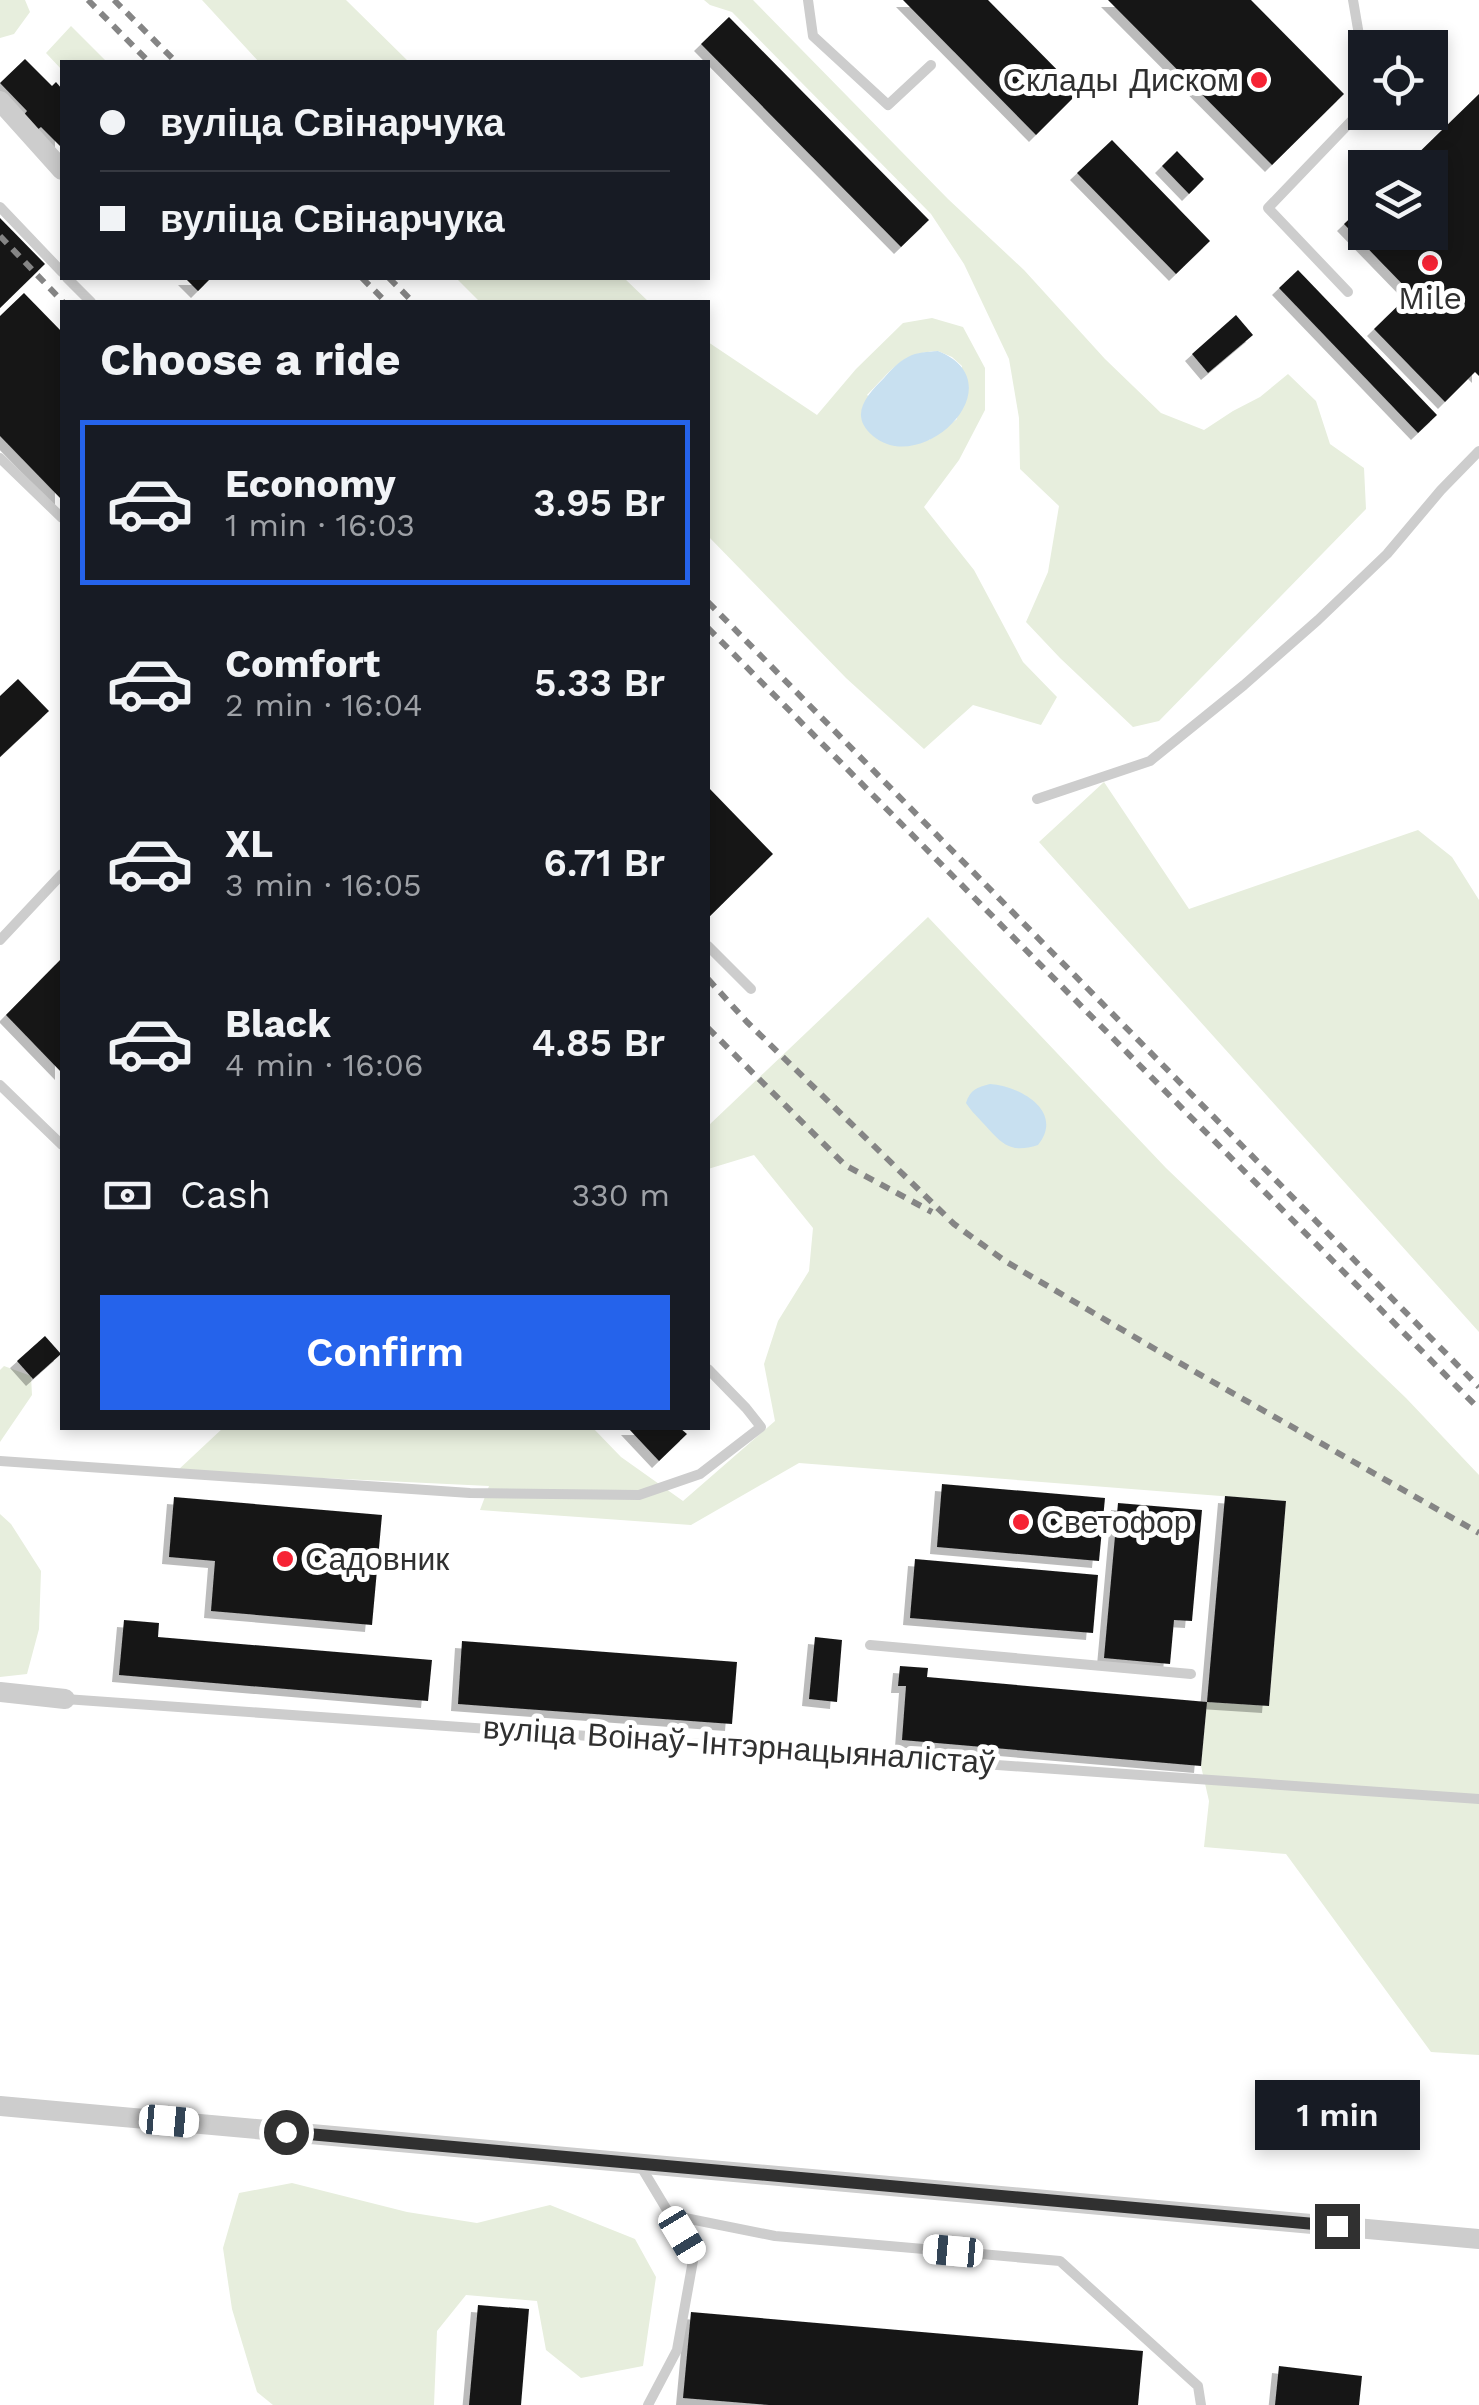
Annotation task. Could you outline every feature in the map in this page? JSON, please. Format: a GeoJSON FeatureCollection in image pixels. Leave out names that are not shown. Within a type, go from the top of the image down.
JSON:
{"type":"FeatureCollection","features":[{"type":"Feature","properties":{"kind":"street"},"geometry":{"type":"LineString","coordinates":[[0,100],[60,168]]}},
{"type":"Feature","properties":{"kind":"street","name":"вуліца Воінаў-Інтэрнацыяналістаў"},"geometry":{"type":"LineString","coordinates":[[0,1692],[65,1699]]}},
{"type":"Feature","properties":{"kind":"street"},"geometry":{"type":"LineString","coordinates":[[0,2106],[1479,2239]]}},
{"type":"Feature","properties":{"kind":"lane"},"geometry":{"type":"LineString","coordinates":[[808,0],[813,36],[888,105],[931,65]]}},
{"type":"Feature","properties":{"kind":"lane"},"geometry":{"type":"LineString","coordinates":[[1353,0],[1358,30]]}},
{"type":"Feature","properties":{"kind":"lane"},"geometry":{"type":"LineString","coordinates":[[1348,125],[1268,208],[1348,292]]}},
{"type":"Feature","properties":{"kind":"lane"},"geometry":{"type":"LineString","coordinates":[[0,207],[60,270]]}},
{"type":"Feature","properties":{"kind":"lane"},"geometry":{"type":"LineString","coordinates":[[70,280],[89,300]]}},
{"type":"Feature","properties":{"kind":"lane"},"geometry":{"type":"LineString","coordinates":[[1037,800],[1150,761],[1318,620],[1387,554],[1479,451]]}},
{"type":"Feature","properties":{"kind":"lane"},"geometry":{"type":"LineString","coordinates":[[0,458],[60,516]]}},
{"type":"Feature","properties":{"kind":"lane"},"geometry":{"type":"LineString","coordinates":[[0,940],[60,876]]}},
{"type":"Feature","properties":{"kind":"lane"},"geometry":{"type":"LineString","coordinates":[[710,948],[751,990]]}},
{"type":"Feature","properties":{"kind":"lane"},"geometry":{"type":"LineString","coordinates":[[0,1085],[60,1143]]}},
{"type":"Feature","properties":{"kind":"lane"},"geometry":{"type":"LineString","coordinates":[[0,1460],[470,1493],[640,1496],[700,1474],[761,1428],[710,1371]]}},
{"type":"Feature","properties":{"kind":"lane"},"geometry":{"type":"LineString","coordinates":[[870,1646],[1191,1674]]}},
{"type":"Feature","properties":{"kind":"lane","name":"вуліца Воінаў-Інтэрнацыяналістаў"},"geometry":{"type":"LineString","coordinates":[[65,1699],[1479,1798]]}},
{"type":"Feature","properties":{"kind":"lane"},"geometry":{"type":"LineString","coordinates":[[639,2164],[694,2255],[677,2350],[648,2405]]}},
{"type":"Feature","properties":{"kind":"lane"},"geometry":{"type":"LineString","coordinates":[[670,2215],[775,2236],[1060,2261],[1198,2386],[1201,2405]]}},
{"type":"Feature","properties":{"kind":"green space"},"geometry":{"type":"Polygon","coordinates":[[[0,0],[25,0],[30,12],[14,34],[0,38],[0,0]]]}},
{"type":"Feature","properties":{"kind":"green space"},"geometry":{"type":"Polygon","coordinates":[[[202,0],[346,0],[407,60],[257,60],[202,0]]]}},
{"type":"Feature","properties":{"kind":"green space"},"geometry":{"type":"Polygon","coordinates":[[[704,0],[753,0],[948,199],[1024,270],[1105,359],[1161,413],[1204,430],[1260,397],[1288,374],[1316,401],[1330,444],[1364,468],[1366,509],[1159,721],[1133,727],[1026,622],[1048,572],[1059,506],[1020,469],[1019,418],[1009,359],[964,264],[931,214],[732,12],[704,0]]]}},
{"type":"Feature","properties":{"kind":"green space"},"geometry":{"type":"Polygon","coordinates":[[[71,26],[105,60],[60,60],[60,68],[46,53],[71,26]]]}},
{"type":"Feature","properties":{"kind":"green space"},"geometry":{"type":"Polygon","coordinates":[[[458,280],[626,280],[647,300],[478,300],[458,280]]]}},
{"type":"Feature","properties":{"kind":"green space"},"geometry":{"type":"Polygon","coordinates":[[[932,318],[963,327],[985,368],[985,410],[959,460],[924,507],[974,570],[1023,662],[1057,697],[1041,725],[973,705],[924,749],[846,678],[710,538],[710,343],[817,415],[903,323],[932,318]],[[938,351],[915,355],[898,364],[867,395],[929,440],[957,419],[962,366],[938,351]]]}},
{"type":"Feature","properties":{"kind":"green space"},"geometry":{"type":"Polygon","coordinates":[[[1104,782],[1189,909],[1418,830],[1452,857],[1479,900],[1479,1332],[1039,842],[1104,782]]]}},
{"type":"Feature","properties":{"kind":"green space"},"geometry":{"type":"Polygon","coordinates":[[[928,917],[1166,1168],[1406,1398],[1479,1475],[1479,2055],[1431,2052],[1286,1854],[1204,1847],[1209,1801],[1201,1766],[1207,1702],[1269,1706],[1286,1501],[799,1463],[691,1525],[480,1510],[489,1486],[177,1471],[221,1430],[595,1430],[621,1457],[683,1501],[775,1421],[764,1364],[778,1321],[809,1271],[813,1228],[754,1155],[710,1168],[710,1124],[928,917]]]}},
{"type":"Feature","properties":{"kind":"green space"},"geometry":{"type":"Polygon","coordinates":[[[4,1366],[31,1376],[32,1395],[0,1442],[0,1370],[4,1366]]]}},
{"type":"Feature","properties":{"kind":"green space"},"geometry":{"type":"Polygon","coordinates":[[[0,1514],[11,1524],[41,1571],[39,1629],[27,1674],[0,1677],[0,1514]]]}},
{"type":"Feature","properties":{"kind":"green space"},"geometry":{"type":"Polygon","coordinates":[[[292,2183],[407,2212],[477,2223],[550,2205],[635,2239],[656,2277],[643,2366],[581,2378],[546,2350],[537,2301],[466,2295],[437,2331],[434,2405],[273,2405],[257,2392],[232,2309],[223,2248],[239,2193],[292,2183]]]}},
{"type":"Feature","properties":{"kind":"water"},"geometry":{"type":"Polygon","coordinates":[[[938,351],[960,366],[969,384],[966,403],[954,421],[937,436],[916,445],[893,446],[873,436],[861,413],[872,391],[904,359],[938,351]]]}},
{"type":"Feature","properties":{"kind":"water"},"geometry":{"type":"Polygon","coordinates":[[[990,1084],[1025,1095],[1043,1111],[1045,1133],[1038,1145],[1019,1148],[1006,1144],[966,1103],[972,1092],[990,1084]]]}},
{"type":"Feature","properties":{"kind":"building"},"geometry":{"type":"Polygon","coordinates":[[[903,0],[988,0],[1079,92],[1036,135],[903,0]]]}},
{"type":"Feature","properties":{"kind":"building","name":"Склады Диском"},"geometry":{"type":"Polygon","coordinates":[[[1108,0],[1251,0],[1344,94],[1272,165],[1108,0]]]}},
{"type":"Feature","properties":{"kind":"building"},"geometry":{"type":"Polygon","coordinates":[[[729,17],[929,220],[901,247],[701,44],[729,17]]]}},
{"type":"Feature","properties":{"kind":"building"},"geometry":{"type":"Polygon","coordinates":[[[25,59],[52,86],[56,82],[60,87],[60,146],[23,116],[27,111],[0,83],[25,59]]]}},
{"type":"Feature","properties":{"kind":"building","name":"Mile"},"geometry":{"type":"Polygon","coordinates":[[[1479,94],[1479,376],[1475,372],[1445,402],[1374,329],[1411,293],[1369,250],[1448,250],[1448,150],[1421,150],[1442,130],[1448,130],[1448,124],[1479,94]]]}},
{"type":"Feature","properties":{"kind":"building"},"geometry":{"type":"Polygon","coordinates":[[[1112,140],[1210,241],[1176,274],[1077,173],[1112,140]]]}},
{"type":"Feature","properties":{"kind":"building"},"geometry":{"type":"Polygon","coordinates":[[[1177,151],[1204,179],[1189,194],[1162,166],[1177,151]]]}},
{"type":"Feature","properties":{"kind":"building"},"geometry":{"type":"Polygon","coordinates":[[[0,218],[45,264],[0,308],[0,218]]]}},
{"type":"Feature","properties":{"kind":"building"},"geometry":{"type":"Polygon","coordinates":[[[1298,270],[1437,415],[1418,433],[1279,288],[1298,270]]]}},
{"type":"Feature","properties":{"kind":"building"},"geometry":{"type":"Polygon","coordinates":[[[187,280],[209,280],[198,291],[187,280]]]}},
{"type":"Feature","properties":{"kind":"building"},"geometry":{"type":"Polygon","coordinates":[[[24,293],[60,330],[60,498],[0,436],[0,316],[24,293]]]}},
{"type":"Feature","properties":{"kind":"building"},"geometry":{"type":"Polygon","coordinates":[[[1236,315],[1253,335],[1208,373],[1192,354],[1236,315]]]}},
{"type":"Feature","properties":{"kind":"building"},"geometry":{"type":"Polygon","coordinates":[[[18,679],[49,711],[0,757],[0,696],[18,679]]]}},
{"type":"Feature","properties":{"kind":"building"},"geometry":{"type":"Polygon","coordinates":[[[710,789],[773,854],[710,916],[710,789]]]}},
{"type":"Feature","properties":{"kind":"building"},"geometry":{"type":"Polygon","coordinates":[[[60,960],[60,1071],[6,1015],[60,960]]]}},
{"type":"Feature","properties":{"kind":"building"},"geometry":{"type":"Polygon","coordinates":[[[45,1336],[60,1353],[33,1379],[17,1361],[45,1336]]]}},
{"type":"Feature","properties":{"kind":"building"},"geometry":{"type":"Polygon","coordinates":[[[630,1430],[682,1430],[687,1434],[659,1461],[630,1430]]]}},
{"type":"Feature","properties":{"kind":"building","name":"Светофор"},"geometry":{"type":"Polygon","coordinates":[[[942,1484],[1105,1498],[1099,1561],[937,1547],[942,1484]]]}},
{"type":"Feature","properties":{"kind":"building"},"geometry":{"type":"Polygon","coordinates":[[[1225,1496],[1286,1501],[1269,1706],[1207,1702],[1225,1496]]]}},
{"type":"Feature","properties":{"kind":"building","name":"Садовник"},"geometry":{"type":"Polygon","coordinates":[[[174,1497],[382,1515],[372,1625],[211,1611],[215,1561],[169,1557],[174,1497]]]}},
{"type":"Feature","properties":{"kind":"building"},"geometry":{"type":"Polygon","coordinates":[[[1118,1503],[1202,1510],[1192,1621],[1174,1620],[1170,1664],[1104,1658],[1118,1503]]]}},
{"type":"Feature","properties":{"kind":"building"},"geometry":{"type":"Polygon","coordinates":[[[915,1559],[1098,1575],[1093,1633],[910,1618],[915,1559]]]}},
{"type":"Feature","properties":{"kind":"building"},"geometry":{"type":"Polygon","coordinates":[[[124,1620],[159,1623],[158,1637],[432,1660],[428,1701],[119,1675],[124,1620]]]}},
{"type":"Feature","properties":{"kind":"building"},"geometry":{"type":"Polygon","coordinates":[[[815,1637],[842,1640],[837,1702],[809,1699],[815,1637]]]}},
{"type":"Feature","properties":{"kind":"building"},"geometry":{"type":"Polygon","coordinates":[[[462,1641],[737,1662],[732,1724],[458,1704],[462,1641]]]}},
{"type":"Feature","properties":{"kind":"building"},"geometry":{"type":"Polygon","coordinates":[[[900,1666],[928,1668],[927,1677],[1207,1702],[1201,1766],[902,1740],[906,1686],[898,1686],[900,1666]]]}},
{"type":"Feature","properties":{"kind":"building"},"geometry":{"type":"Polygon","coordinates":[[[478,2305],[529,2309],[521,2405],[469,2405],[478,2305]]]}},
{"type":"Feature","properties":{"kind":"building"},"geometry":{"type":"Polygon","coordinates":[[[691,2312],[1143,2351],[1138,2405],[769,2405],[683,2398],[691,2312]]]}},
{"type":"Feature","properties":{"kind":"building"},"geometry":{"type":"Polygon","coordinates":[[[1279,2366],[1362,2376],[1359,2405],[1275,2405],[1279,2366]]]}},
{"type":"Feature","properties":{"kind":"railway"},"geometry":{"type":"LineString","coordinates":[[88,0],[147,60]]}},
{"type":"Feature","properties":{"kind":"railway"},"geometry":{"type":"LineString","coordinates":[[114,0],[174,60]]}},
{"type":"Feature","properties":{"kind":"railway"},"geometry":{"type":"LineString","coordinates":[[0,236],[61,300]]}},
{"type":"Feature","properties":{"kind":"railway"},"geometry":{"type":"LineString","coordinates":[[364,280],[384,300]]}},
{"type":"Feature","properties":{"kind":"railway"},"geometry":{"type":"LineString","coordinates":[[391,280],[411,300]]}},
{"type":"Feature","properties":{"kind":"railway"},"geometry":{"type":"LineString","coordinates":[[710,604],[1479,1387]]}},
{"type":"Feature","properties":{"kind":"railway"},"geometry":{"type":"LineString","coordinates":[[710,630],[1479,1409]]}},
{"type":"Feature","properties":{"kind":"railway"},"geometry":{"type":"LineString","coordinates":[[710,981],[954,1224],[1005,1261],[1479,1533]]}},
{"type":"Feature","properties":{"kind":"railway"},"geometry":{"type":"LineString","coordinates":[[710,1030],[845,1165],[932,1212]]}},
{"type":"Feature","properties":{"kind":"place","name":"Склады Диском"},"geometry":{"type":"Point","coordinates":[1259,80]}},
{"type":"Feature","properties":{"kind":"place","name":"Mile"},"geometry":{"type":"Point","coordinates":[1430,263]}},
{"type":"Feature","properties":{"kind":"place","name":"Светофор"},"geometry":{"type":"Point","coordinates":[1021,1522]}},
{"type":"Feature","properties":{"kind":"place","name":"Садовник"},"geometry":{"type":"Point","coordinates":[285,1559]}},
{"type":"Feature","properties":{"kind":"route"},"geometry":{"type":"LineString","coordinates":[[286,2132],[1337,2226]]}}]}
